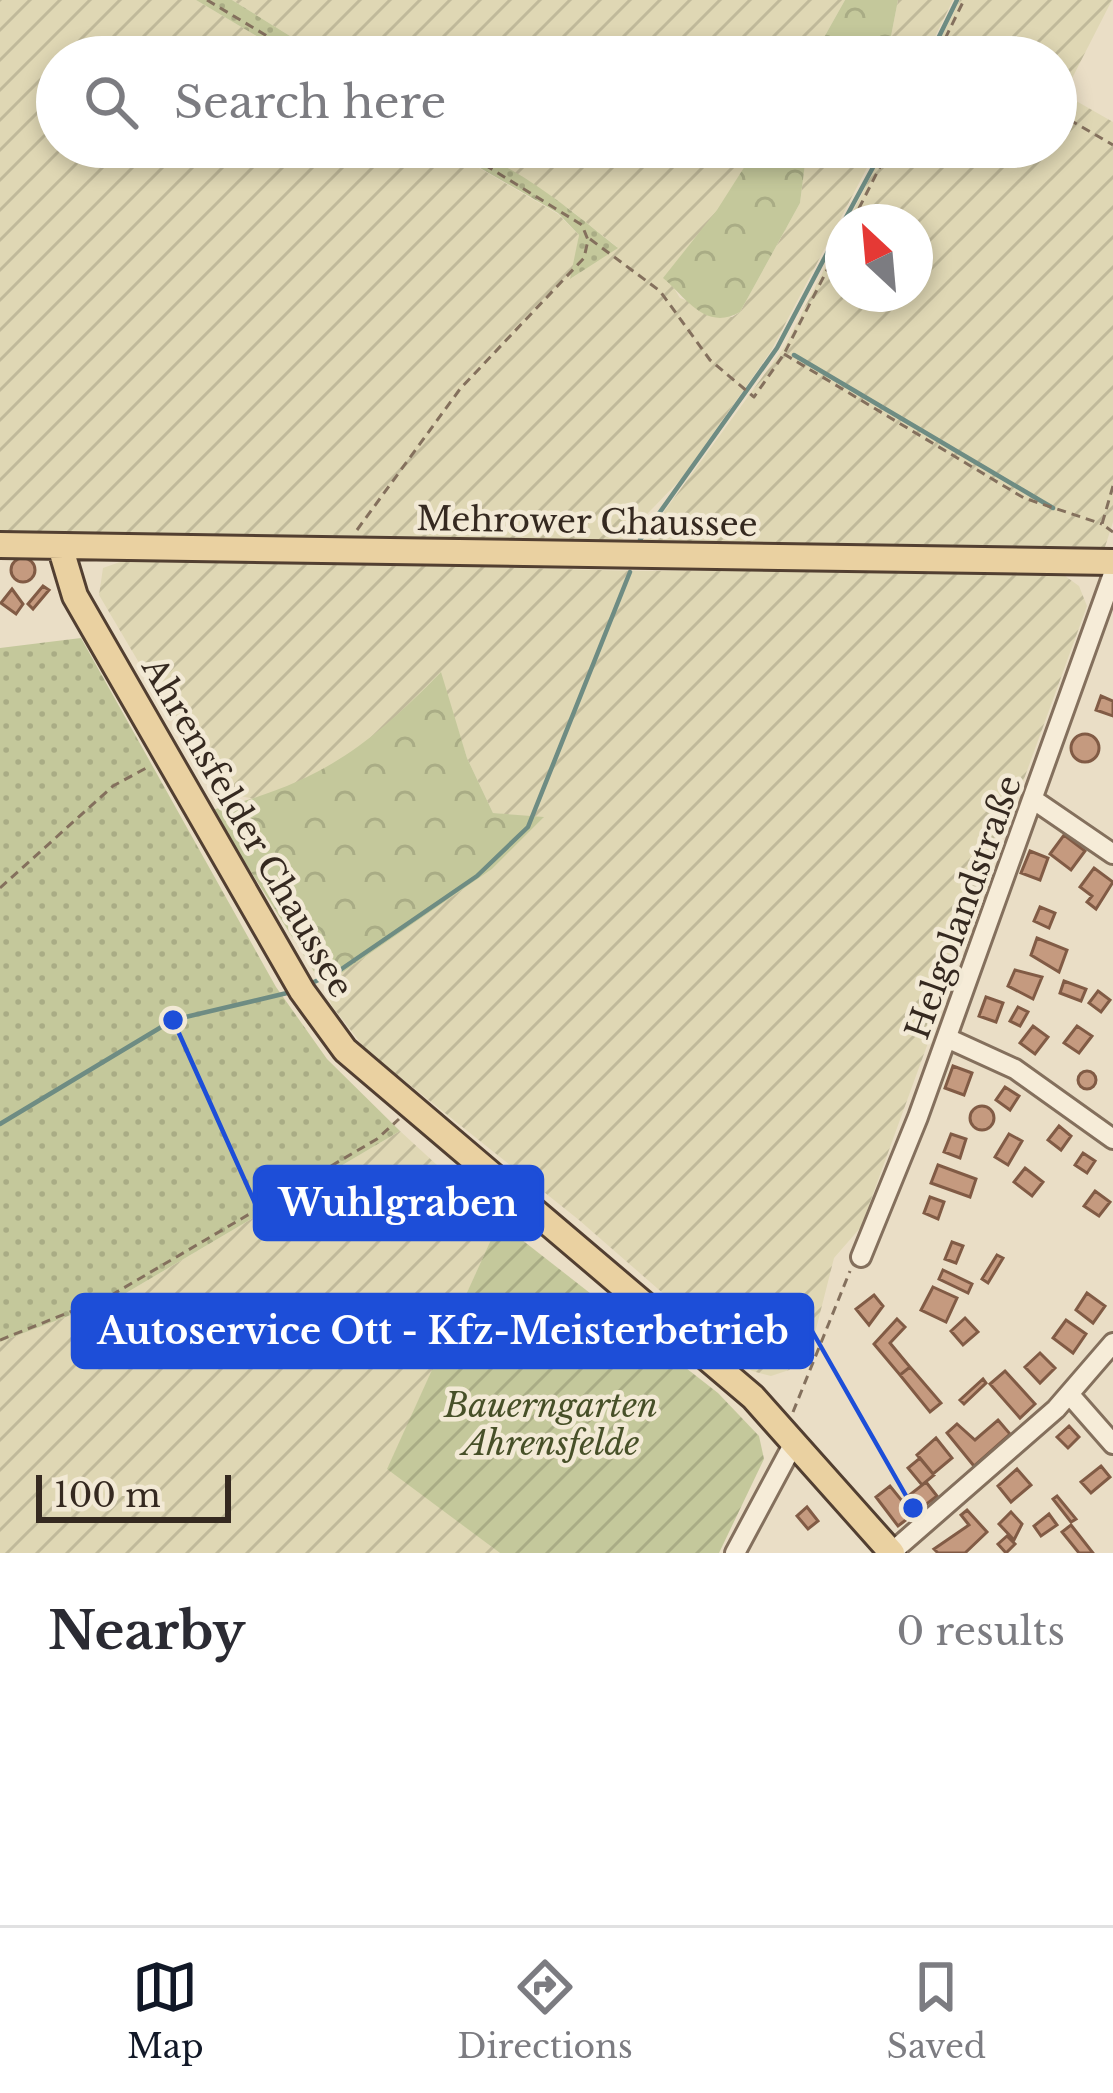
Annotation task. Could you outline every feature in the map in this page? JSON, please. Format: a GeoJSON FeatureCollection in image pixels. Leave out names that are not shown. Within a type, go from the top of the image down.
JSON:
{"type":"FeatureCollection","features":[{"type":"Feature","properties":{"kind":"main road","name":"Mehrower Chaussee"},"geometry":{"type":"LineString","coordinates":[[0,545],[1113,562]]}},
{"type":"Feature","properties":{"kind":"main road","name":"Ahrensfelder Chaussee"},"geometry":{"type":"LineString","coordinates":[[60,546],[75,596],[320,1018],[408,1109],[699,1349],[790,1436],[892,1553]]}},
{"type":"Feature","properties":{"kind":"street","name":"Helgolandstraße"},"geometry":{"type":"LineString","coordinates":[[861,1257],[947,1038],[1113,574]]}},
{"type":"Feature","properties":{"kind":"street"},"geometry":{"type":"LineString","coordinates":[[1034,800],[1113,854]]}},
{"type":"Feature","properties":{"kind":"street"},"geometry":{"type":"LineString","coordinates":[[947,1038],[1015,1070],[1113,1139]]}},
{"type":"Feature","properties":{"kind":"street"},"geometry":{"type":"LineString","coordinates":[[892,1553],[1070,1395],[1113,1343]]}},
{"type":"Feature","properties":{"kind":"street"},"geometry":{"type":"LineString","coordinates":[[1070,1395],[1113,1444]]}},
{"type":"Feature","properties":{"kind":"street"},"geometry":{"type":"LineString","coordinates":[[735,1553],[790,1436]]}},
{"type":"Feature","properties":{"kind":"path"},"geometry":{"type":"LineString","coordinates":[[207,0],[267,36]]}},
{"type":"Feature","properties":{"kind":"path"},"geometry":{"type":"LineString","coordinates":[[946,36],[964,0]]}},
{"type":"Feature","properties":{"kind":"path"},"geometry":{"type":"LineString","coordinates":[[1077,124],[1113,145]]}},
{"type":"Feature","properties":{"kind":"path"},"geometry":{"type":"LineString","coordinates":[[492,168],[552,203],[582,225],[588,240],[660,291],[710,360],[751,395],[784,354],[825,274]]}},
{"type":"Feature","properties":{"kind":"path"},"geometry":{"type":"LineString","coordinates":[[861,204],[879,168]]}},
{"type":"Feature","properties":{"kind":"path"},"geometry":{"type":"LineString","coordinates":[[353,551],[355,533],[460,389],[584,258],[588,240]]}},
{"type":"Feature","properties":{"kind":"path"},"geometry":{"type":"LineString","coordinates":[[784,354],[1024,498],[1113,532]]}},
{"type":"Feature","properties":{"kind":"path"},"geometry":{"type":"LineString","coordinates":[[1102,524],[1113,486]]}},
{"type":"Feature","properties":{"kind":"path"},"geometry":{"type":"LineString","coordinates":[[0,888],[113,786],[142,775],[164,751]]}},
{"type":"Feature","properties":{"kind":"path"},"geometry":{"type":"LineString","coordinates":[[0,1340],[149,1274],[377,1139],[408,1109]]}},
{"type":"Feature","properties":{"kind":"path"},"geometry":{"type":"LineString","coordinates":[[790,1436],[836,1302],[861,1257]]}},
{"type":"Feature","properties":{"kind":"shaded area"},"geometry":{"type":"Polygon","coordinates":[[[0,0],[196,0],[257,36],[36,36],[36,168],[479,168],[558,214],[579,235],[572,278],[617,247],[568,208],[503,168],[744,168],[672,285],[680,298],[732,317],[740,312],[800,203],[804,168],[867,168],[848,204],[825,204],[825,248],[771,351],[681,479],[622,540],[0,534],[0,0]]]}},
{"type":"Feature","properties":{"kind":"shaded area"},"geometry":{"type":"Polygon","coordinates":[[[232,0],[845,0],[825,36],[290,36],[232,0]]]}},
{"type":"Feature","properties":{"kind":"shaded area"},"geometry":{"type":"Polygon","coordinates":[[[898,0],[953,0],[935,36],[891,36],[898,0]]]}},
{"type":"Feature","properties":{"kind":"shaded area"},"geometry":{"type":"Polygon","coordinates":[[[960,0],[1112,0],[1077,69],[1077,36],[942,36],[960,0]]]}},
{"type":"Feature","properties":{"kind":"shaded area"},"geometry":{"type":"Polygon","coordinates":[[[1077,101],[1113,122],[1113,522],[1105,547],[642,542],[785,346],[825,267],[825,312],[933,312],[933,204],[857,204],[875,168],[1077,168],[1077,101]]]}},
{"type":"Feature","properties":{"kind":"shaded area"},"geometry":{"type":"Polygon","coordinates":[[[131,558],[637,571],[1054,568],[1079,586],[1087,606],[861,1227],[834,1258],[811,1349],[789,1370],[771,1376],[752,1371],[579,1220],[366,1050],[332,1006],[326,991],[333,979],[492,869],[543,818],[493,813],[467,758],[440,673],[378,737],[291,789],[254,799],[236,795],[215,785],[200,766],[99,595],[103,568],[131,558]]]}},
{"type":"Feature","properties":{"kind":"shaded area"},"geometry":{"type":"Polygon","coordinates":[[[400,1131],[499,1222],[388,1468],[500,1553],[0,1553],[0,1342],[121,1296],[400,1131]]]}},
{"type":"Feature","properties":{"kind":"green space"},"geometry":{"type":"Polygon","coordinates":[[[196,0],[232,0],[290,36],[257,36],[196,0]]]}},
{"type":"Feature","properties":{"kind":"green space"},"geometry":{"type":"Polygon","coordinates":[[[845,0],[898,0],[891,36],[825,36],[845,0]]]}},
{"type":"Feature","properties":{"kind":"green space"},"geometry":{"type":"Polygon","coordinates":[[[480,168],[511,170],[618,248],[570,279],[579,235],[558,213],[480,168]]]}},
{"type":"Feature","properties":{"kind":"green space"},"geometry":{"type":"Polygon","coordinates":[[[744,168],[804,168],[800,203],[740,312],[716,318],[697,309],[663,278],[744,168]]]}},
{"type":"Feature","properties":{"kind":"green space"},"geometry":{"type":"Polygon","coordinates":[[[81,638],[276,987],[327,1059],[400,1131],[121,1296],[0,1342],[0,648],[81,638]]]}},
{"type":"Feature","properties":{"kind":"green space"},"geometry":{"type":"Polygon","coordinates":[[[441,672],[467,758],[493,813],[544,817],[492,869],[333,979],[320,981],[212,810],[282,788],[338,760],[388,723],[441,672]]]}},
{"type":"Feature","properties":{"kind":"green space","name":"Bauerngarten Ahrensfelde"},"geometry":{"type":"Polygon","coordinates":[[[499,1222],[718,1393],[759,1436],[764,1459],[719,1553],[500,1553],[387,1469],[499,1222]]]}},
{"type":"Feature","properties":{"kind":"building"},"geometry":{"type":"Polygon","coordinates":[[[23,558],[35,570],[23,582],[11,570],[23,558]]]}},
{"type":"Feature","properties":{"kind":"building"},"geometry":{"type":"Polygon","coordinates":[[[43,586],[49,590],[33,609],[28,604],[43,586]]]}},
{"type":"Feature","properties":{"kind":"building"},"geometry":{"type":"Polygon","coordinates":[[[12,589],[23,604],[16,614],[1,603],[12,589]]]}},
{"type":"Feature","properties":{"kind":"building"},"geometry":{"type":"Polygon","coordinates":[[[1101,696],[1113,701],[1113,716],[1096,710],[1101,696]]]}},
{"type":"Feature","properties":{"kind":"building"},"geometry":{"type":"Polygon","coordinates":[[[1085,734],[1095,738],[1099,748],[1095,758],[1085,762],[1075,758],[1071,748],[1075,738],[1085,734]]]}},
{"type":"Feature","properties":{"kind":"building"},"geometry":{"type":"Polygon","coordinates":[[[1064,835],[1085,851],[1071,870],[1050,854],[1064,835]]]}},
{"type":"Feature","properties":{"kind":"building"},"geometry":{"type":"Polygon","coordinates":[[[1030,851],[1048,858],[1040,880],[1021,873],[1030,851]]]}},
{"type":"Feature","properties":{"kind":"building"},"geometry":{"type":"Polygon","coordinates":[[[1094,868],[1113,882],[1096,909],[1087,902],[1092,896],[1080,887],[1094,868]]]}},
{"type":"Feature","properties":{"kind":"building"},"geometry":{"type":"Polygon","coordinates":[[[1040,907],[1055,913],[1049,928],[1034,921],[1040,907]]]}},
{"type":"Feature","properties":{"kind":"building"},"geometry":{"type":"Polygon","coordinates":[[[1037,938],[1067,950],[1059,972],[1031,955],[1037,938]]]}},
{"type":"Feature","properties":{"kind":"building"},"geometry":{"type":"Polygon","coordinates":[[[1015,970],[1042,977],[1033,999],[1008,986],[1015,970]]]}},
{"type":"Feature","properties":{"kind":"building"},"geometry":{"type":"Polygon","coordinates":[[[1064,981],[1086,989],[1081,1001],[1060,993],[1064,981]]]}},
{"type":"Feature","properties":{"kind":"building"},"geometry":{"type":"Polygon","coordinates":[[[1098,991],[1110,1000],[1101,1012],[1089,1003],[1098,991]]]}},
{"type":"Feature","properties":{"kind":"building"},"geometry":{"type":"Polygon","coordinates":[[[986,997],[1003,1003],[996,1022],[979,1016],[986,997]]]}},
{"type":"Feature","properties":{"kind":"building"},"geometry":{"type":"Polygon","coordinates":[[[1018,1007],[1028,1012],[1020,1026],[1010,1021],[1018,1007]]]}},
{"type":"Feature","properties":{"kind":"building"},"geometry":{"type":"Polygon","coordinates":[[[1033,1026],[1048,1037],[1035,1054],[1020,1043],[1033,1026]]]}},
{"type":"Feature","properties":{"kind":"building"},"geometry":{"type":"Polygon","coordinates":[[[1077,1026],[1092,1036],[1079,1053],[1064,1043],[1077,1026]]]}},
{"type":"Feature","properties":{"kind":"building"},"geometry":{"type":"Polygon","coordinates":[[[953,1066],[972,1073],[964,1095],[945,1088],[953,1066]]]}},
{"type":"Feature","properties":{"kind":"building"},"geometry":{"type":"Polygon","coordinates":[[[1087,1071],[1096,1080],[1087,1089],[1078,1080],[1087,1071]]]}},
{"type":"Feature","properties":{"kind":"building"},"geometry":{"type":"Polygon","coordinates":[[[1005,1087],[1019,1096],[1010,1110],[996,1100],[1005,1087]]]}},
{"type":"Feature","properties":{"kind":"building"},"geometry":{"type":"Polygon","coordinates":[[[982,1106],[994,1118],[982,1130],[970,1118],[982,1106]]]}},
{"type":"Feature","properties":{"kind":"building"},"geometry":{"type":"Polygon","coordinates":[[[1059,1126],[1071,1136],[1061,1150],[1048,1140],[1059,1126]]]}},
{"type":"Feature","properties":{"kind":"building"},"geometry":{"type":"Polygon","coordinates":[[[951,1134],[966,1139],[960,1158],[944,1152],[951,1134]]]}},
{"type":"Feature","properties":{"kind":"building"},"geometry":{"type":"Polygon","coordinates":[[[1009,1134],[1022,1141],[1008,1165],[995,1157],[1009,1134]]]}},
{"type":"Feature","properties":{"kind":"building"},"geometry":{"type":"Polygon","coordinates":[[[1083,1153],[1095,1161],[1087,1173],[1075,1165],[1083,1153]]]}},
{"type":"Feature","properties":{"kind":"building"},"geometry":{"type":"Polygon","coordinates":[[[938,1165],[976,1179],[970,1197],[931,1183],[938,1165]]]}},
{"type":"Feature","properties":{"kind":"building"},"geometry":{"type":"Polygon","coordinates":[[[1025,1168],[1043,1182],[1032,1196],[1014,1182],[1025,1168]]]}},
{"type":"Feature","properties":{"kind":"building"},"geometry":{"type":"Polygon","coordinates":[[[1095,1191],[1110,1202],[1099,1216],[1084,1206],[1095,1191]]]}},
{"type":"Feature","properties":{"kind":"building"},"geometry":{"type":"Polygon","coordinates":[[[930,1197],[944,1202],[938,1219],[924,1213],[930,1197]]]}},
{"type":"Feature","properties":{"kind":"building"},"geometry":{"type":"Polygon","coordinates":[[[952,1242],[963,1246],[956,1263],[945,1259],[952,1242]]]}},
{"type":"Feature","properties":{"kind":"building"},"geometry":{"type":"Polygon","coordinates":[[[997,1255],[1003,1258],[988,1283],[982,1279],[997,1255]]]}},
{"type":"Feature","properties":{"kind":"building"},"geometry":{"type":"Polygon","coordinates":[[[943,1270],[972,1284],[968,1293],[939,1279],[943,1270]]]}},
{"type":"Feature","properties":{"kind":"building"},"geometry":{"type":"Polygon","coordinates":[[[933,1287],[957,1298],[946,1322],[921,1310],[933,1287]]]}},
{"type":"Feature","properties":{"kind":"building"},"geometry":{"type":"Polygon","coordinates":[[[1087,1293],[1105,1306],[1093,1323],[1076,1310],[1087,1293]]]}},
{"type":"Feature","properties":{"kind":"building"},"geometry":{"type":"Polygon","coordinates":[[[874,1295],[883,1306],[869,1325],[856,1309],[874,1295]]]}},
{"type":"Feature","properties":{"kind":"building"},"geometry":{"type":"Polygon","coordinates":[[[965,1318],[978,1332],[963,1345],[951,1331],[965,1318]]]}},
{"type":"Feature","properties":{"kind":"building"},"geometry":{"type":"Polygon","coordinates":[[[897,1319],[905,1327],[890,1343],[910,1367],[900,1375],[874,1344],[897,1319]]]}},
{"type":"Feature","properties":{"kind":"building"},"geometry":{"type":"Polygon","coordinates":[[[1066,1320],[1086,1334],[1073,1353],[1053,1338],[1066,1320]]]}},
{"type":"Feature","properties":{"kind":"building"},"geometry":{"type":"Polygon","coordinates":[[[1040,1353],[1055,1368],[1040,1383],[1025,1367],[1040,1353]]]}},
{"type":"Feature","properties":{"kind":"building"},"geometry":{"type":"Polygon","coordinates":[[[910,1367],[941,1403],[930,1412],[900,1375],[910,1367]]]}},
{"type":"Feature","properties":{"kind":"building"},"geometry":{"type":"Polygon","coordinates":[[[1005,1371],[1035,1404],[1020,1418],[990,1384],[1005,1371]]]}},
{"type":"Feature","properties":{"kind":"building"},"geometry":{"type":"Polygon","coordinates":[[[983,1379],[986,1383],[964,1404],[960,1400],[983,1379]]]}},
{"type":"Feature","properties":{"kind":"building"},"geometry":{"type":"Polygon","coordinates":[[[998,1420],[1010,1434],[974,1466],[947,1433],[957,1424],[975,1440],[998,1420]]]}},
{"type":"Feature","properties":{"kind":"building"},"geometry":{"type":"Polygon","coordinates":[[[1069,1426],[1079,1437],[1068,1448],[1057,1437],[1069,1426]]]}},
{"type":"Feature","properties":{"kind":"building"},"geometry":{"type":"Polygon","coordinates":[[[936,1438],[952,1458],[933,1474],[917,1455],[936,1438]]]}},
{"type":"Feature","properties":{"kind":"building"},"geometry":{"type":"Polygon","coordinates":[[[920,1458],[934,1475],[922,1485],[908,1468],[920,1458]]]}},
{"type":"Feature","properties":{"kind":"building"},"geometry":{"type":"Polygon","coordinates":[[[1101,1466],[1110,1477],[1091,1493],[1081,1482],[1101,1466]]]}},
{"type":"Feature","properties":{"kind":"building"},"geometry":{"type":"Polygon","coordinates":[[[1017,1469],[1031,1485],[1011,1502],[998,1486],[1017,1469]]]}},
{"type":"Feature","properties":{"kind":"building"},"geometry":{"type":"Polygon","coordinates":[[[926,1482],[937,1496],[898,1526],[876,1497],[890,1486],[902,1501],[926,1482]]]}},
{"type":"Feature","properties":{"kind":"building"},"geometry":{"type":"Polygon","coordinates":[[[1057,1496],[1076,1519],[1071,1522],[1053,1499],[1057,1496]]]}},
{"type":"Feature","properties":{"kind":"building"},"geometry":{"type":"Polygon","coordinates":[[[807,1507],[818,1521],[808,1529],[797,1516],[807,1507]]]}},
{"type":"Feature","properties":{"kind":"building"},"geometry":{"type":"Polygon","coordinates":[[[967,1510],[987,1532],[965,1553],[938,1553],[934,1549],[969,1525],[961,1515],[967,1510]]]}},
{"type":"Feature","properties":{"kind":"building"},"geometry":{"type":"Polygon","coordinates":[[[1011,1512],[1022,1524],[1014,1540],[999,1524],[1011,1512]]]}},
{"type":"Feature","properties":{"kind":"building"},"geometry":{"type":"Polygon","coordinates":[[[1049,1514],[1057,1525],[1041,1536],[1034,1526],[1049,1514]]]}},
{"type":"Feature","properties":{"kind":"building"},"geometry":{"type":"Polygon","coordinates":[[[1071,1525],[1093,1553],[1079,1553],[1062,1532],[1071,1525]]]}},
{"type":"Feature","properties":{"kind":"building"},"geometry":{"type":"Polygon","coordinates":[[[1007,1536],[1015,1544],[1006,1553],[998,1544],[1007,1536]]]}},
{"type":"Feature","properties":{"kind":"waterway"},"geometry":{"type":"LineString","coordinates":[[939,36],[957,0]]}},
{"type":"Feature","properties":{"kind":"waterway"},"geometry":{"type":"LineString","coordinates":[[853,204],[873,168]]}},
{"type":"Feature","properties":{"kind":"waterway"},"geometry":{"type":"LineString","coordinates":[[640,540],[777,348],[825,257]]}},
{"type":"Feature","properties":{"kind":"waterway"},"geometry":{"type":"LineString","coordinates":[[794,355],[1053,508]]}},
{"type":"Feature","properties":{"kind":"waterway"},"geometry":{"type":"LineString","coordinates":[[314,982],[340,970],[477,876],[528,827],[630,572]]}},
{"type":"Feature","properties":{"kind":"waterway"},"geometry":{"type":"LineString","coordinates":[[0,1124],[173,1020],[287,993]]}},
{"type":"Feature","properties":{"kind":"place","name":"Wuhlgraben"},"geometry":{"type":"Point","coordinates":[173,1020]}},
{"type":"Feature","properties":{"kind":"place","name":"Autoservice Ott - Kfz-Meisterbetrieb"},"geometry":{"type":"Point","coordinates":[913,1508]}}]}
